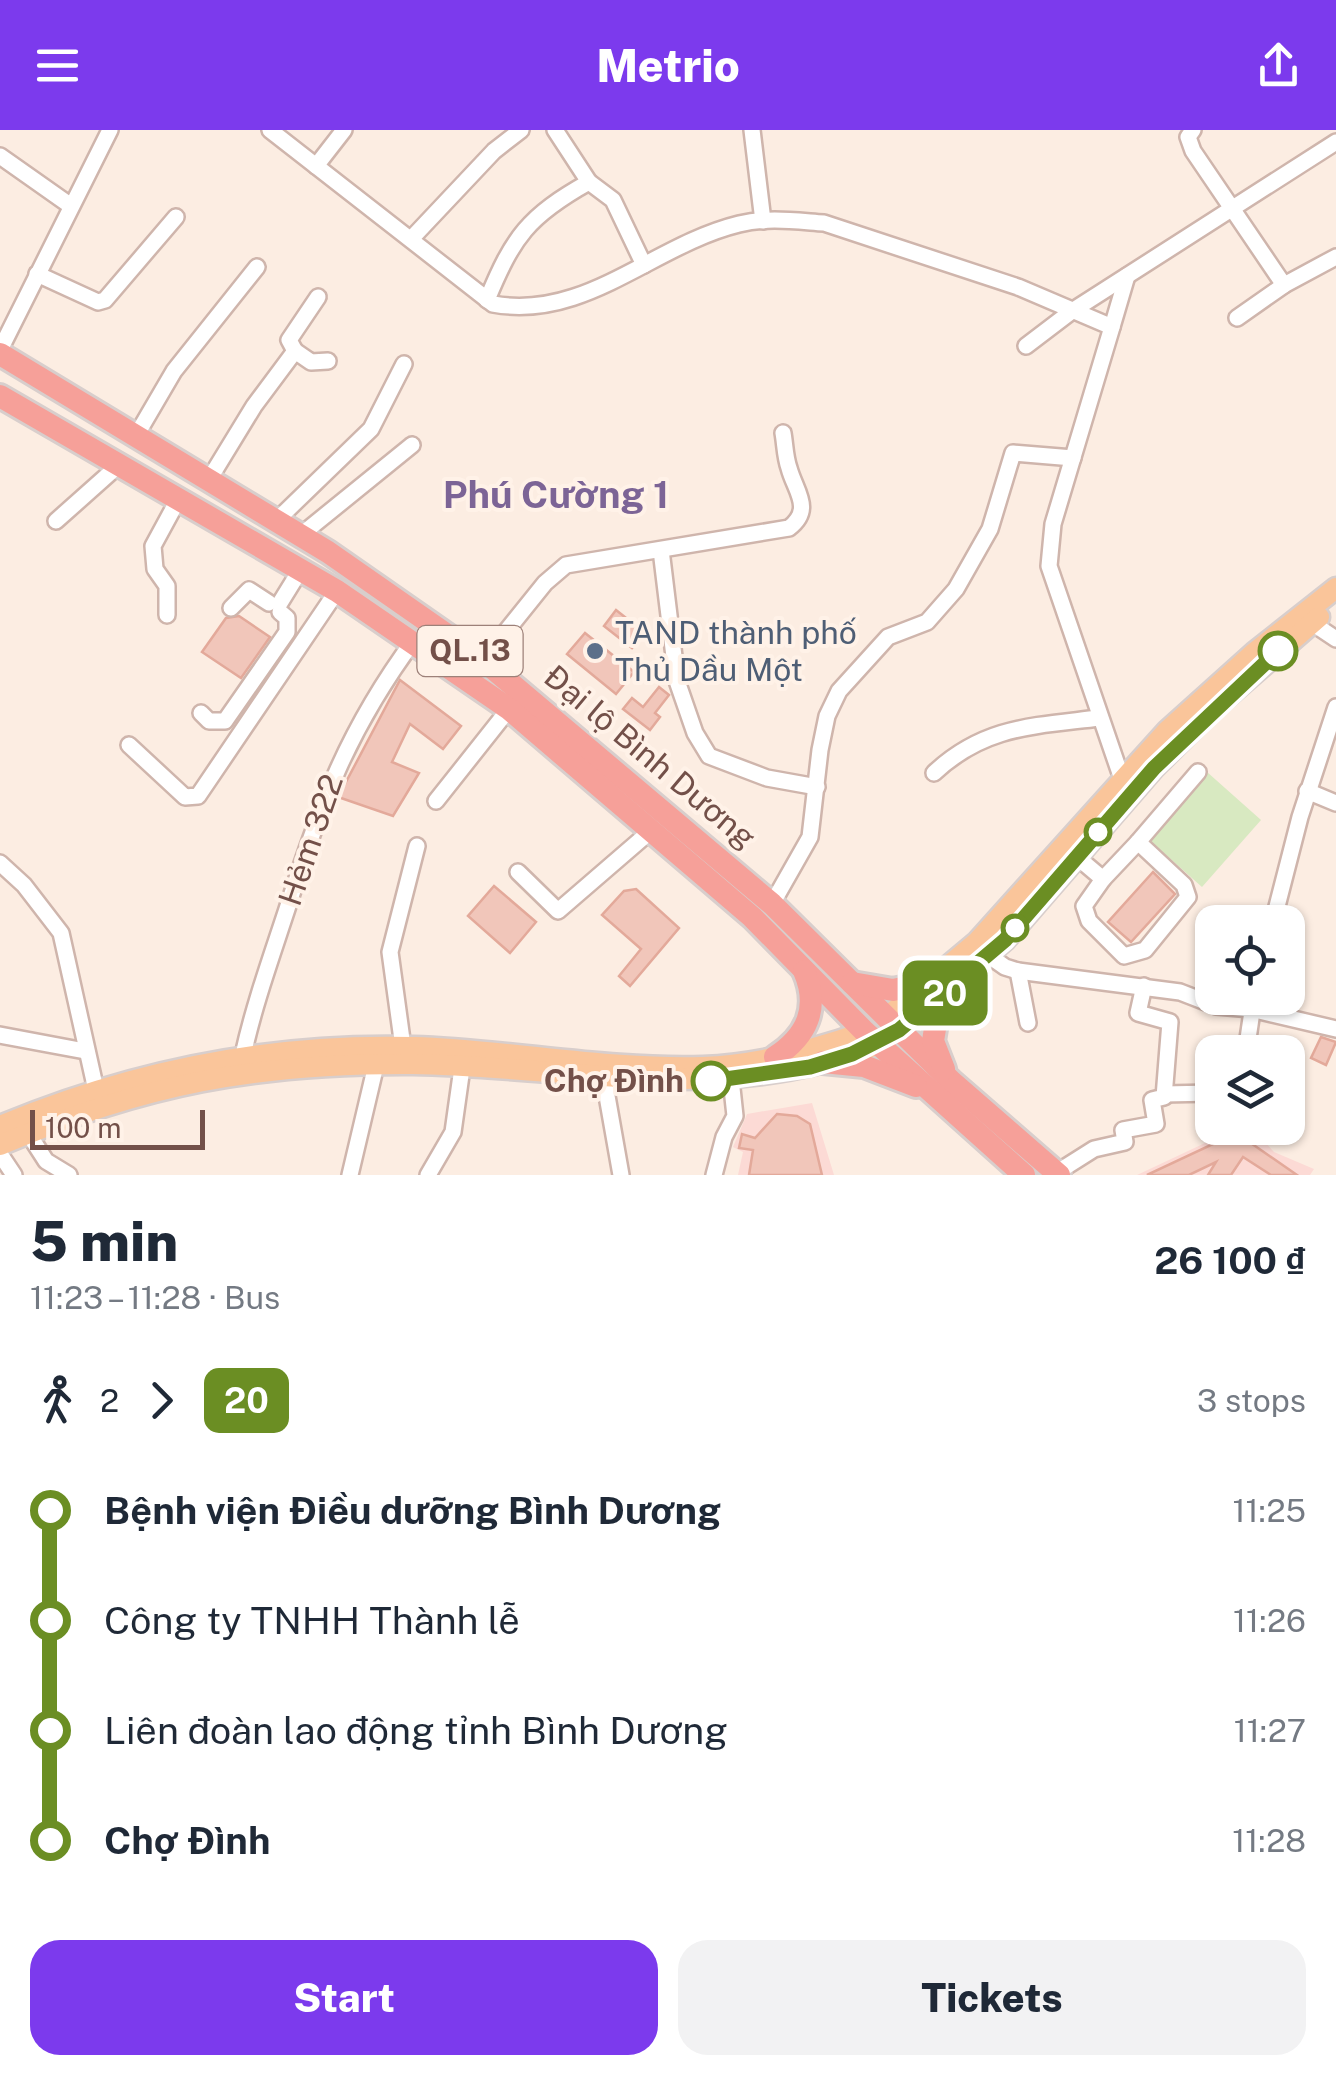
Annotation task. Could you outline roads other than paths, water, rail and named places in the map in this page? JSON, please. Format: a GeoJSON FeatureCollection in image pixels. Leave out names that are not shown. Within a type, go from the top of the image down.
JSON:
{"type":"FeatureCollection","features":[{"type":"Feature","properties":{"kind":"highway","name":"Đại lộ Bình Dương"},"geometry":{"type":"LineString","coordinates":[[0,352],[301,534],[483,660],[772,904],[893,1024],[943,1088],[1024,1175]]}},
{"type":"Feature","properties":{"kind":"highway","name":"Đại lộ Bình Dương"},"geometry":{"type":"LineString","coordinates":[[0,396],[337,591],[414,640],[508,709],[654,829],[872,1038],[1058,1174]]}},
{"type":"Feature","properties":{"kind":"highway"},"geometry":{"type":"LineString","coordinates":[[468,680],[483,660]]}},
{"type":"Feature","properties":{"kind":"highway"},"geometry":{"type":"LineString","coordinates":[[775,1057],[800,1036],[810,1020],[811,994],[803,968]]}},
{"type":"Feature","properties":{"kind":"highway"},"geometry":{"type":"LineString","coordinates":[[823,1062],[876,1070],[943,1088],[933,1041],[934,990],[893,990],[850,982]]}},
{"type":"Feature","properties":{"kind":"highway"},"geometry":{"type":"LineString","coordinates":[[872,1038],[893,1024]]}},
{"type":"Feature","properties":{"kind":"main road"},"geometry":{"type":"LineString","coordinates":[[893,1024],[934,990],[988,955],[1127,786],[1207,704],[1336,588]]}},
{"type":"Feature","properties":{"kind":"main road"},"geometry":{"type":"LineString","coordinates":[[1260,658],[1336,603]]}},
{"type":"Feature","properties":{"kind":"main road"},"geometry":{"type":"LineString","coordinates":[[934,990],[977,942],[1070,852]]}},
{"type":"Feature","properties":{"kind":"main road"},"geometry":{"type":"LineString","coordinates":[[0,1126],[96,1090],[242,1056],[403,1047],[615,1074],[704,1067],[872,1038]]}},
{"type":"Feature","properties":{"kind":"main road"},"geometry":{"type":"LineString","coordinates":[[0,1145],[130,1096],[224,1074],[376,1065],[731,1079],[823,1062],[872,1038]]}},
{"type":"Feature","properties":{"kind":"street"},"geometry":{"type":"LineString","coordinates":[[0,352],[110,130]]}},
{"type":"Feature","properties":{"kind":"street"},"geometry":{"type":"LineString","coordinates":[[270,130],[487,300],[516,309],[553,306],[719,230],[763,220],[824,223],[1018,287],[1112,327]]}},
{"type":"Feature","properties":{"kind":"street"},"geometry":{"type":"LineString","coordinates":[[316,166],[344,130]]}},
{"type":"Feature","properties":{"kind":"street"},"geometry":{"type":"LineString","coordinates":[[412,239],[467,177],[521,130]]}},
{"type":"Feature","properties":{"kind":"street"},"geometry":{"type":"LineString","coordinates":[[555,130],[589,182],[613,200],[644,265]]}},
{"type":"Feature","properties":{"kind":"street"},"geometry":{"type":"LineString","coordinates":[[752,130],[763,220]]}},
{"type":"Feature","properties":{"kind":"street"},"geometry":{"type":"LineString","coordinates":[[1193,130],[1188,137],[1193,152],[1284,285]]}},
{"type":"Feature","properties":{"kind":"street"},"geometry":{"type":"LineString","coordinates":[[1026,346],[1072,311],[1336,142]]}},
{"type":"Feature","properties":{"kind":"street"},"geometry":{"type":"LineString","coordinates":[[0,156],[71,206]]}},
{"type":"Feature","properties":{"kind":"street"},"geometry":{"type":"LineString","coordinates":[[487,300],[509,248],[536,216],[589,182]]}},
{"type":"Feature","properties":{"kind":"street"},"geometry":{"type":"LineString","coordinates":[[37,274],[98,302],[106,300],[176,217]]}},
{"type":"Feature","properties":{"kind":"street"},"geometry":{"type":"LineString","coordinates":[[1238,318],[1284,285],[1336,257]]}},
{"type":"Feature","properties":{"kind":"street"},"geometry":{"type":"LineString","coordinates":[[136,436],[174,371],[257,267]]}},
{"type":"Feature","properties":{"kind":"street"},"geometry":{"type":"LineString","coordinates":[[1127,276],[1053,524],[1049,566],[1099,718],[1127,786]]}},
{"type":"Feature","properties":{"kind":"street"},"geometry":{"type":"LineString","coordinates":[[318,296],[288,340],[295,351],[311,362],[328,361]]}},
{"type":"Feature","properties":{"kind":"street"},"geometry":{"type":"LineString","coordinates":[[210,478],[254,406],[295,351]]}},
{"type":"Feature","properties":{"kind":"street"},"geometry":{"type":"LineString","coordinates":[[277,520],[372,428],[404,364]]}},
{"type":"Feature","properties":{"kind":"street"},"geometry":{"type":"LineString","coordinates":[[483,660],[556,571],[590,559],[779,532],[798,521],[803,507],[788,466],[784,434]]}},
{"type":"Feature","properties":{"kind":"street"},"geometry":{"type":"LineString","coordinates":[[301,534],[412,445]]}},
{"type":"Feature","properties":{"kind":"street"},"geometry":{"type":"LineString","coordinates":[[772,904],[810,837],[827,716],[839,691],[888,637],[927,622],[956,590],[990,529],[1012,453],[1073,458]]}},
{"type":"Feature","properties":{"kind":"street"},"geometry":{"type":"LineString","coordinates":[[56,521],[120,464]]}},
{"type":"Feature","properties":{"kind":"street"},"geometry":{"type":"LineString","coordinates":[[167,615],[167,586],[155,569],[153,546],[180,498]]}},
{"type":"Feature","properties":{"kind":"street"},"geometry":{"type":"LineString","coordinates":[[662,550],[678,681],[695,733],[709,756],[767,778],[817,787]]}},
{"type":"Feature","properties":{"kind":"street"},"geometry":{"type":"LineString","coordinates":[[276,606],[301,569]]}},
{"type":"Feature","properties":{"kind":"street"},"geometry":{"type":"LineString","coordinates":[[200,714],[216,723],[224,721],[287,632],[287,618],[276,606],[249,590],[232,608]]}},
{"type":"Feature","properties":{"kind":"street"},"geometry":{"type":"LineString","coordinates":[[129,745],[184,797],[198,796],[337,591]]}},
{"type":"Feature","properties":{"kind":"street"},"geometry":{"type":"LineString","coordinates":[[1312,623],[1336,640]]}},
{"type":"Feature","properties":{"kind":"street","name":"Hẻm 322"},"geometry":{"type":"LineString","coordinates":[[242,1056],[258,984],[332,775],[372,696],[414,640]]}},
{"type":"Feature","properties":{"kind":"street"},"geometry":{"type":"LineString","coordinates":[[1278,905],[1308,791],[1336,707]]}},
{"type":"Feature","properties":{"kind":"street"},"geometry":{"type":"LineString","coordinates":[[436,801],[508,709]]}},
{"type":"Feature","properties":{"kind":"street"},"geometry":{"type":"LineString","coordinates":[[934,773],[974,741],[1026,728],[1099,718]]}},
{"type":"Feature","properties":{"kind":"street"},"geometry":{"type":"LineString","coordinates":[[1138,842],[1184,885],[1188,897],[1139,954],[1120,952],[1085,914],[1087,899],[1198,772]]}},
{"type":"Feature","properties":{"kind":"street"},"geometry":{"type":"LineString","coordinates":[[1308,791],[1336,803]]}},
{"type":"Feature","properties":{"kind":"street"},"geometry":{"type":"LineString","coordinates":[[518,872],[558,911],[654,829]]}},
{"type":"Feature","properties":{"kind":"street"},"geometry":{"type":"LineString","coordinates":[[403,1047],[390,952],[417,846]]}},
{"type":"Feature","properties":{"kind":"street"},"geometry":{"type":"LineString","coordinates":[[1070,852],[1103,878]]}},
{"type":"Feature","properties":{"kind":"street"},"geometry":{"type":"LineString","coordinates":[[0,862],[24,885],[61,933],[96,1090]]}},
{"type":"Feature","properties":{"kind":"street"},"geometry":{"type":"LineString","coordinates":[[988,955],[1004,968],[1144,986],[1195,998]]}},
{"type":"Feature","properties":{"kind":"street"},"geometry":{"type":"LineString","coordinates":[[1018,970],[1028,1023]]}},
{"type":"Feature","properties":{"kind":"street"},"geometry":{"type":"LineString","coordinates":[[1144,986],[1138,1013],[1170,1022],[1164,1094]]}},
{"type":"Feature","properties":{"kind":"street"},"geometry":{"type":"LineString","coordinates":[[1291,1015],[1336,1029]]}},
{"type":"Feature","properties":{"kind":"street"},"geometry":{"type":"LineString","coordinates":[[0,1035],[85,1051]]}},
{"type":"Feature","properties":{"kind":"street"},"geometry":{"type":"LineString","coordinates":[[350,1175],[376,1065]]}},
{"type":"Feature","properties":{"kind":"street"},"geometry":{"type":"LineString","coordinates":[[428,1175],[453,1132],[462,1068]]}},
{"type":"Feature","properties":{"kind":"street"},"geometry":{"type":"LineString","coordinates":[[615,1074],[620,1175]]}},
{"type":"Feature","properties":{"kind":"street"},"geometry":{"type":"LineString","coordinates":[[714,1175],[724,1137],[735,1116],[731,1079]]}},
{"type":"Feature","properties":{"kind":"street"},"geometry":{"type":"LineString","coordinates":[[1058,1174],[1094,1149],[1124,1142],[1123,1130],[1156,1124],[1152,1100],[1164,1094],[1195,1093]]}},
{"type":"Feature","properties":{"kind":"street"},"geometry":{"type":"LineString","coordinates":[[28,1133],[46,1160],[69,1175]]}},
{"type":"Feature","properties":{"kind":"street"},"geometry":{"type":"LineString","coordinates":[[0,1154],[14,1175]]}},
{"type":"Feature","properties":{"kind":"place","name":"TAND thành phố Thủ Dầu Một"},"geometry":{"type":"Point","coordinates":[595,651]}},
{"type":"Feature","properties":{"kind":"place","name":"Chợ Đình"},"geometry":{"type":"Point","coordinates":[711,1081]}},
{"type":"Feature","properties":{"kind":"district","name":"Phú Cường 1"},"geometry":{"type":"Point","coordinates":[556,495]}}]}
